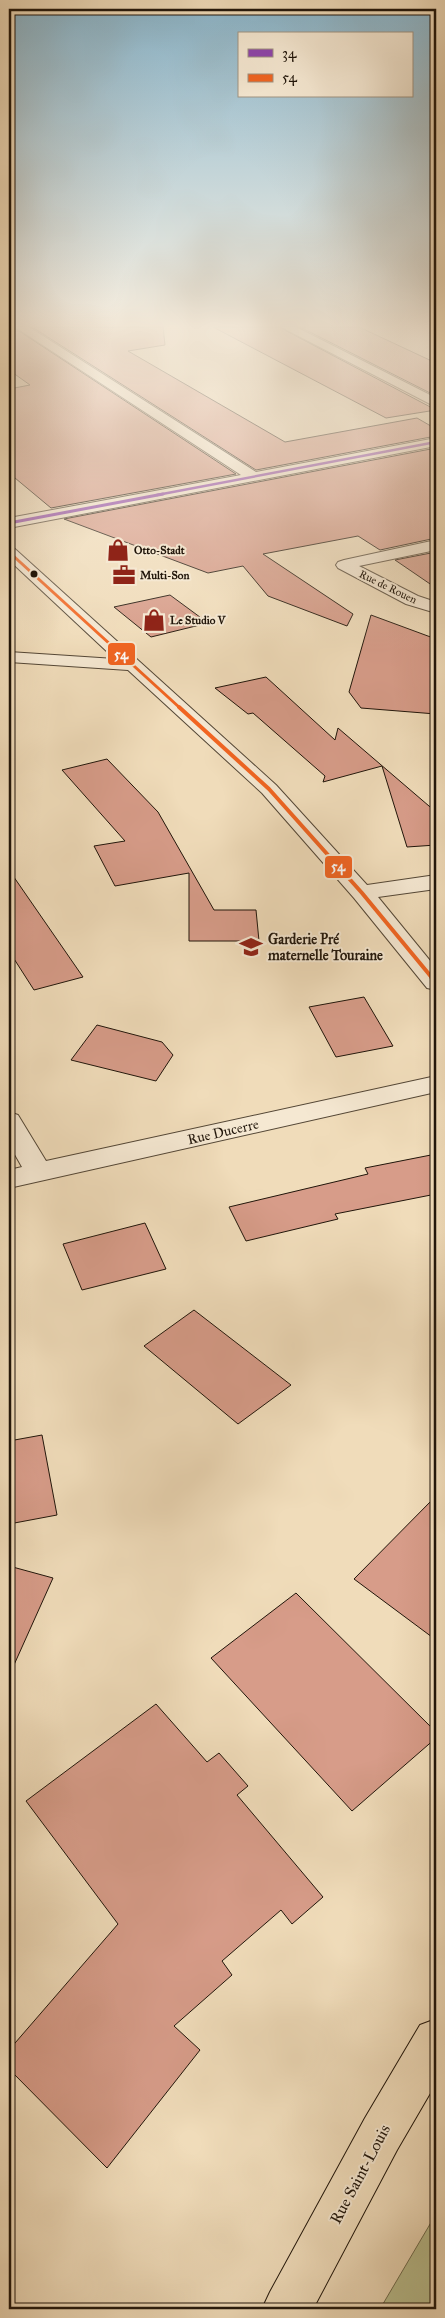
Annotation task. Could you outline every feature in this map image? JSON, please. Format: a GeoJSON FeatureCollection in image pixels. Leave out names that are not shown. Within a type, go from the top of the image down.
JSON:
{"type":"FeatureCollection","features":[{"type":"Feature","properties":{"kind":"main road","name":"Rue Saint-Louis"},"geometry":{"type":"LineString","coordinates":[[287,2309],[382,2134],[436,2041]]}},
{"type":"Feature","properties":{"kind":"street"},"geometry":{"type":"LineString","coordinates":[[189,435],[253,476]]}},
{"type":"Feature","properties":{"kind":"street"},"geometry":{"type":"LineString","coordinates":[[9,523],[436,442]]}},
{"type":"Feature","properties":{"kind":"street","name":"Rue de Rouen"},"geometry":{"type":"LineString","coordinates":[[436,545],[344,565],[412,600],[436,608]]}},
{"type":"Feature","properties":{"kind":"street"},"geometry":{"type":"LineString","coordinates":[[9,552],[268,789],[362,893],[436,983]]}},
{"type":"Feature","properties":{"kind":"street"},"geometry":{"type":"LineString","coordinates":[[9,657],[131,665]]}},
{"type":"Feature","properties":{"kind":"street"},"geometry":{"type":"LineString","coordinates":[[362,893],[436,882]]}},
{"type":"Feature","properties":{"kind":"street","name":"Rue Ducerre"},"geometry":{"type":"LineString","coordinates":[[9,1179],[436,1084]]}},
{"type":"Feature","properties":{"kind":"street"},"geometry":{"type":"LineString","coordinates":[[9,1121],[39,1173]]}},
{"type":"Feature","properties":{"kind":"green space"},"geometry":{"type":"Polygon","coordinates":[[[436,2214],[436,2309],[380,2309],[436,2214]]]}},
{"type":"Feature","properties":{"kind":"building"},"geometry":{"type":"Polygon","coordinates":[[[9,435],[177,435],[236,474],[51,508],[9,473],[9,435]]]}},
{"type":"Feature","properties":{"kind":"building"},"geometry":{"type":"Polygon","coordinates":[[[201,435],[273,435],[285,442],[323,435],[436,435],[436,436],[256,470],[201,435]]]}},
{"type":"Feature","properties":{"kind":"building"},"geometry":{"type":"Polygon","coordinates":[[[436,448],[436,538],[380,550],[358,536],[263,554],[353,614],[347,626],[268,596],[243,566],[208,573],[64,519],[436,448]]]}},
{"type":"Feature","properties":{"kind":"building"},"geometry":{"type":"Polygon","coordinates":[[[436,552],[436,588],[395,560],[436,552]]]}},
{"type":"Feature","properties":{"kind":"building"},"geometry":{"type":"Polygon","coordinates":[[[170,595],[208,623],[151,637],[114,607],[170,595]]]}},
{"type":"Feature","properties":{"kind":"building"},"geometry":{"type":"Polygon","coordinates":[[[371,615],[436,639],[436,714],[361,708],[349,692],[371,615]]]}},
{"type":"Feature","properties":{"kind":"building"},"geometry":{"type":"Polygon","coordinates":[[[266,677],[335,740],[338,728],[436,812],[436,845],[407,847],[382,766],[323,782],[325,776],[253,713],[248,714],[215,688],[266,677]]]}},
{"type":"Feature","properties":{"kind":"building"},"geometry":{"type":"Polygon","coordinates":[[[107,759],[158,812],[214,910],[256,910],[259,941],[189,941],[189,873],[115,886],[94,846],[125,841],[62,770],[107,759]]]}},
{"type":"Feature","properties":{"kind":"building"},"geometry":{"type":"Polygon","coordinates":[[[9,870],[83,977],[34,990],[9,951],[9,870]]]}},
{"type":"Feature","properties":{"kind":"building"},"geometry":{"type":"Polygon","coordinates":[[[364,997],[393,1046],[336,1057],[309,1007],[364,997]]]}},
{"type":"Feature","properties":{"kind":"building"},"geometry":{"type":"Polygon","coordinates":[[[97,1025],[162,1042],[173,1055],[156,1081],[71,1060],[97,1025]]]}},
{"type":"Feature","properties":{"kind":"building"},"geometry":{"type":"Polygon","coordinates":[[[436,1154],[436,1194],[335,1214],[338,1219],[246,1241],[229,1207],[368,1174],[365,1168],[436,1154]]]}},
{"type":"Feature","properties":{"kind":"building"},"geometry":{"type":"Polygon","coordinates":[[[145,1223],[166,1269],[82,1290],[63,1244],[145,1223]]]}},
{"type":"Feature","properties":{"kind":"building"},"geometry":{"type":"Polygon","coordinates":[[[194,1310],[291,1385],[238,1424],[144,1346],[194,1310]]]}},
{"type":"Feature","properties":{"kind":"building"},"geometry":{"type":"Polygon","coordinates":[[[42,1435],[57,1515],[9,1524],[9,1441],[42,1435]]]}},
{"type":"Feature","properties":{"kind":"building"},"geometry":{"type":"Polygon","coordinates":[[[436,1496],[436,1640],[354,1579],[436,1496]]]}},
{"type":"Feature","properties":{"kind":"building"},"geometry":{"type":"Polygon","coordinates":[[[9,1566],[53,1578],[9,1676],[9,1566]]]}},
{"type":"Feature","properties":{"kind":"building"},"geometry":{"type":"Polygon","coordinates":[[[296,1593],[436,1732],[436,1738],[352,1811],[211,1658],[296,1593]]]}},
{"type":"Feature","properties":{"kind":"building"},"geometry":{"type":"Polygon","coordinates":[[[156,1704],[207,1762],[219,1753],[248,1786],[237,1795],[323,1897],[292,1924],[281,1910],[222,1961],[232,1975],[174,2026],[200,2050],[107,2168],[9,2069],[9,2050],[118,1924],[26,1801],[156,1704]]]}},
{"type":"Feature","properties":{"kind":"transit line","name":"34"},"geometry":{"type":"LineString","coordinates":[[9,523],[436,442]]}},
{"type":"Feature","properties":{"kind":"transit line","name":"54"},"geometry":{"type":"LineString","coordinates":[[9,552],[269,789],[362,893],[436,983]]}},
{"type":"Feature","properties":{"kind":"place","name":"Otto-Stadt"},"geometry":{"type":"Point","coordinates":[118,550]}},
{"type":"Feature","properties":{"kind":"place","name":"Multi-Son"},"geometry":{"type":"Point","coordinates":[124,575]}},
{"type":"Feature","properties":{"kind":"place","name":"Le Studio V"},"geometry":{"type":"Point","coordinates":[154,620]}},
{"type":"Feature","properties":{"kind":"place","name":"Garderie Pré maternelle Touraine"},"geometry":{"type":"Point","coordinates":[251,947]}}]}
